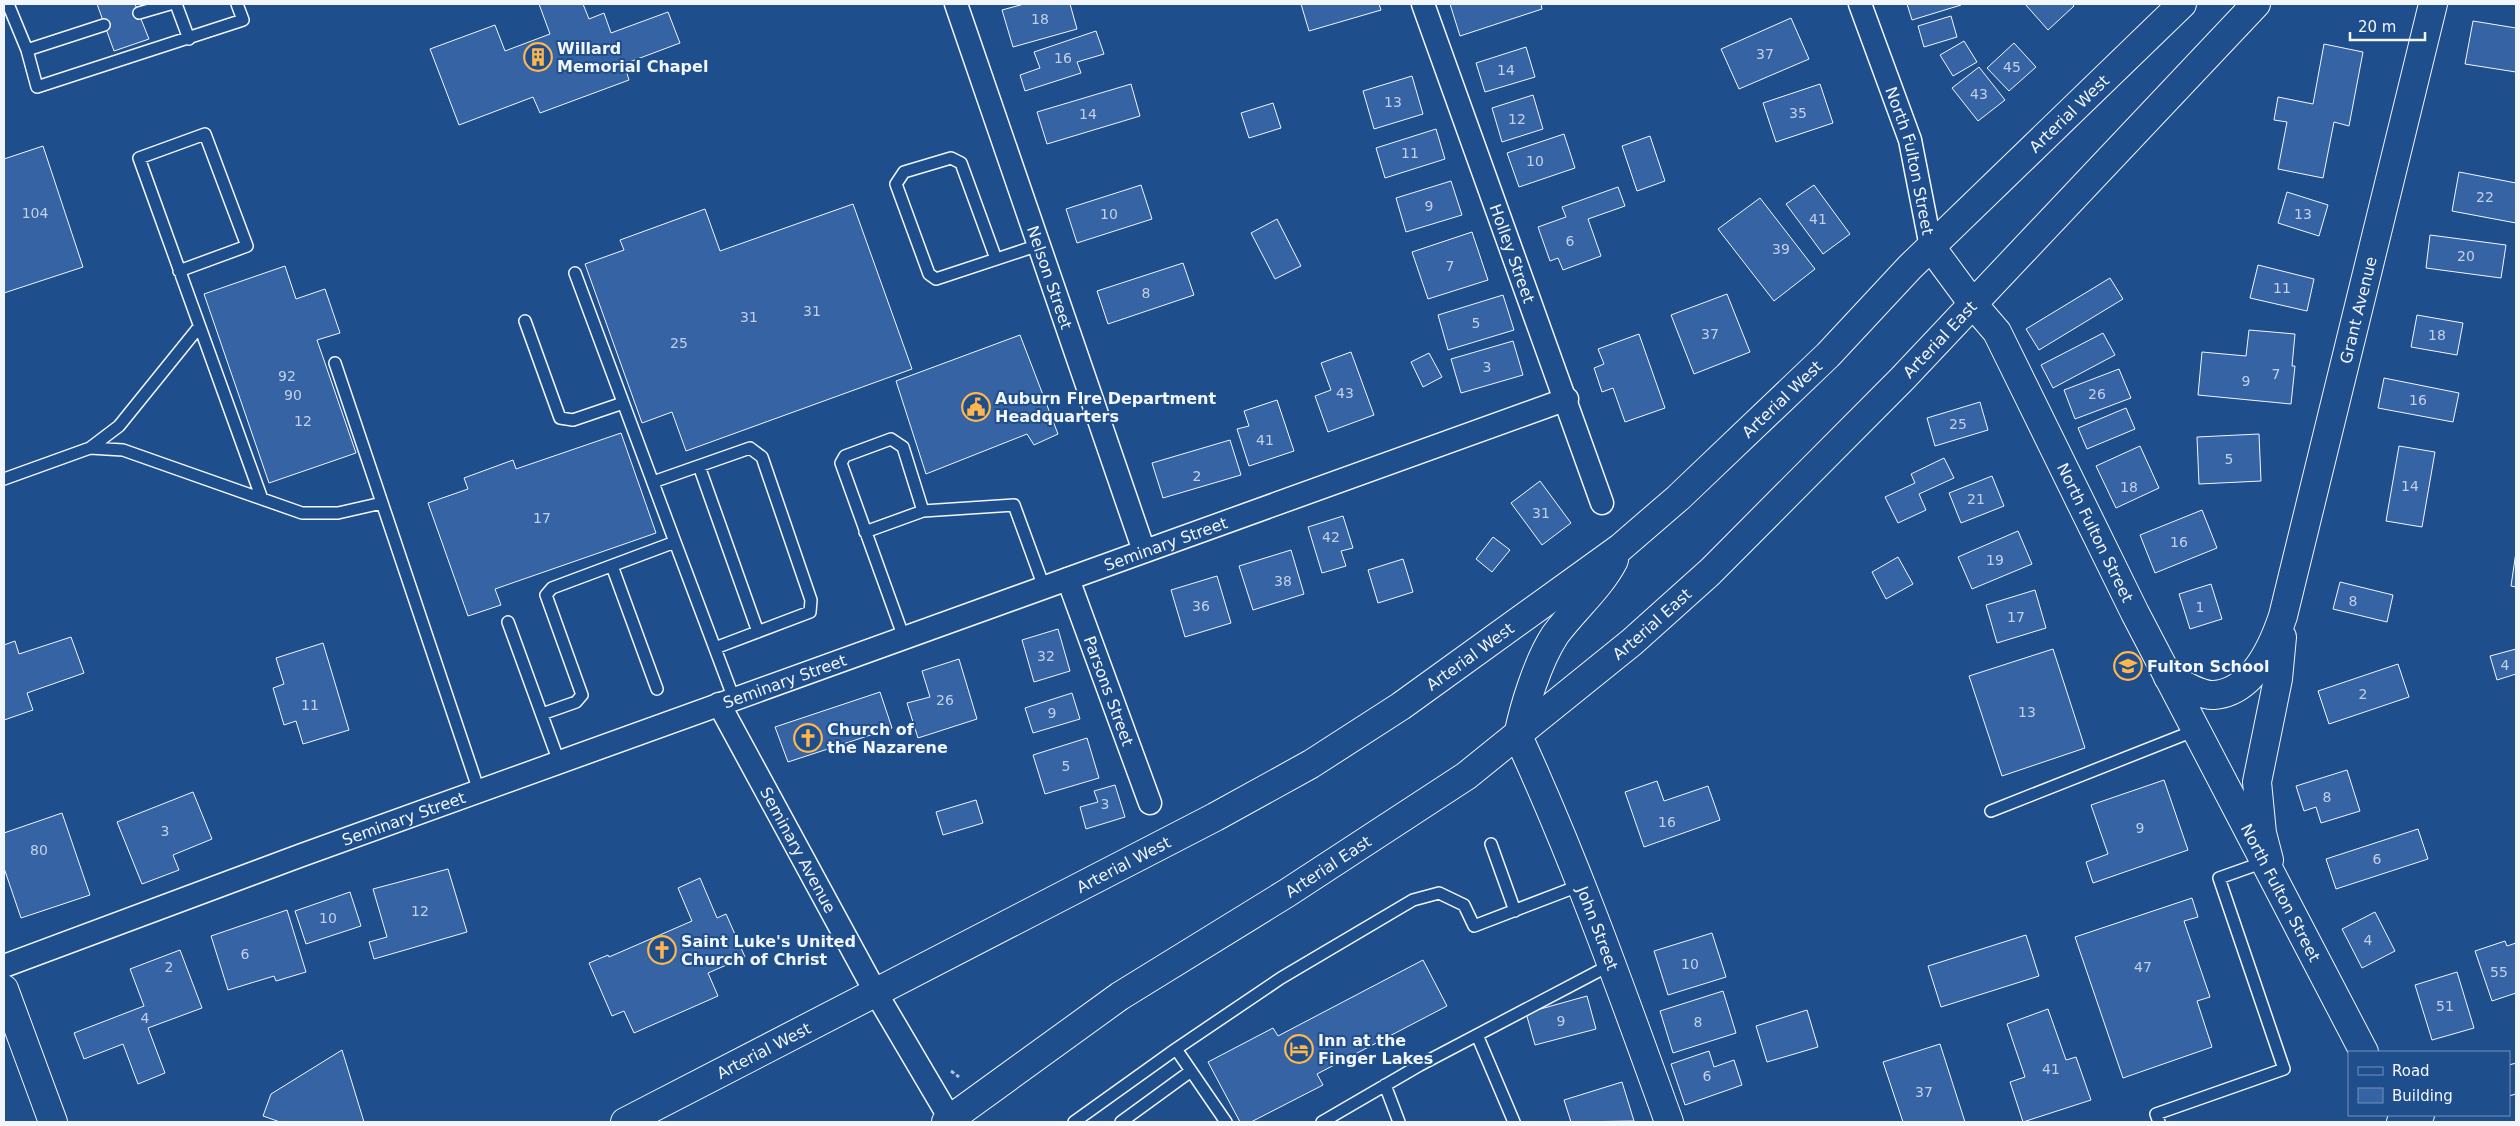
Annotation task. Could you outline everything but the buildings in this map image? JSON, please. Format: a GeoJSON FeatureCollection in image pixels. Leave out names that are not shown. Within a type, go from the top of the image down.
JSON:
{"type":"FeatureCollection","features":[{"type":"Feature","properties":{"kind":"main road","name":"Arterial West"},"geometry":{"type":"LineString","coordinates":[[624,1122],[1215,817],[1311,764],[1401,706],[1620,548],[1678,498],[1828,355],[1931,247],[2182,4]]}},
{"type":"Feature","properties":{"kind":"main road","name":"Arterial East"},"geometry":{"type":"LineString","coordinates":[[952,1121],[1120,996],[1303,883],[1466,776],[1518,736],[1632,642],[1710,572],[1868,414],[2256,4]]}},
{"type":"Feature","properties":{"kind":"main road","name":"Grant Avenue"},"geometry":{"type":"LineString","coordinates":[[2283,616],[2433,4]]}},
{"type":"Feature","properties":{"kind":"main road","name":"North Fulton Street"},"geometry":{"type":"LineString","coordinates":[[1931,247],[1996,332],[2168,677],[2363,1051]]}},
{"type":"Feature","properties":{"kind":"main road"},"geometry":{"type":"LineString","coordinates":[[1518,736],[1523,710],[1555,636],[1604,579],[1620,548]]}},
{"type":"Feature","properties":{"kind":"main road"},"geometry":{"type":"LineString","coordinates":[[2168,677],[2198,691],[2214,695],[2234,688],[2257,671],[2274,644],[2283,616]]}},
{"type":"Feature","properties":{"kind":"main road"},"geometry":{"type":"LineString","coordinates":[[2269,871],[2262,833],[2257,782],[2278,679],[2283,616]]}},
{"type":"Feature","properties":{"kind":"main road","name":"John Street"},"geometry":{"type":"LineString","coordinates":[[1518,736],[1553,811],[1582,885],[1669,1122]]}},
{"type":"Feature","properties":{"kind":"main road"},"geometry":{"type":"LineString","coordinates":[[4,989],[53,1122]]}},
{"type":"Feature","properties":{"kind":"main road"},"geometry":{"type":"LineString","coordinates":[[2401,1122],[2417,1116]]}},
{"type":"Feature","properties":{"kind":"street","name":"Nelson Street"},"geometry":{"type":"LineString","coordinates":[[956,4],[1144,551]]}},
{"type":"Feature","properties":{"kind":"street","name":"Holley Street"},"geometry":{"type":"LineString","coordinates":[[1423,4],[1567,399],[1602,503]]}},
{"type":"Feature","properties":{"kind":"street","name":"North Fulton Street"},"geometry":{"type":"LineString","coordinates":[[1860,4],[1910,140],[1931,247]]}},
{"type":"Feature","properties":{"kind":"street","name":"Seminary Street"},"geometry":{"type":"LineString","coordinates":[[4,966],[479,791],[1567,399]]}},
{"type":"Feature","properties":{"kind":"street","name":"Parsons Street"},"geometry":{"type":"LineString","coordinates":[[1068,579],[1150,803]]}},
{"type":"Feature","properties":{"kind":"street","name":"Seminary Avenue"},"geometry":{"type":"LineString","coordinates":[[727,702],[876,993],[952,1121]]}},
{"type":"Feature","properties":{"kind":"lane"},"geometry":{"type":"LineString","coordinates":[[139,14],[170,4]]}},
{"type":"Feature","properties":{"kind":"lane"},"geometry":{"type":"LineString","coordinates":[[176,4],[189,39]]}},
{"type":"Feature","properties":{"kind":"lane"},"geometry":{"type":"LineString","coordinates":[[7,8],[27,50],[37,87],[243,20],[237,4]]}},
{"type":"Feature","properties":{"kind":"lane"},"geometry":{"type":"LineString","coordinates":[[27,50],[104,24]]}},
{"type":"Feature","properties":{"kind":"lane"},"geometry":{"type":"LineString","coordinates":[[179,271],[247,246],[205,134],[139,158],[179,271],[199,327],[262,499]]}},
{"type":"Feature","properties":{"kind":"lane"},"geometry":{"type":"LineString","coordinates":[[996,259],[961,163],[951,158],[904,172],[896,184],[929,274],[936,279],[1039,245]]}},
{"type":"Feature","properties":{"kind":"lane"},"geometry":{"type":"LineString","coordinates":[[575,273],[715,648],[727,702]]}},
{"type":"Feature","properties":{"kind":"lane"},"geometry":{"type":"LineString","coordinates":[[525,321],[560,418],[573,420],[623,403]]}},
{"type":"Feature","properties":{"kind":"lane"},"geometry":{"type":"LineString","coordinates":[[4,479],[90,448],[119,426],[199,327]]}},
{"type":"Feature","properties":{"kind":"lane"},"geometry":{"type":"LineString","coordinates":[[335,363],[479,791]]}},
{"type":"Feature","properties":{"kind":"lane"},"geometry":{"type":"LineString","coordinates":[[904,638],[841,463],[845,456],[890,439],[903,447],[923,511]]}},
{"type":"Feature","properties":{"kind":"lane"},"geometry":{"type":"LineString","coordinates":[[90,448],[122,450],[302,513],[338,513],[382,503]]}},
{"type":"Feature","properties":{"kind":"lane"},"geometry":{"type":"LineString","coordinates":[[653,482],[750,448],[762,457],[811,600],[810,612],[715,648]]}},
{"type":"Feature","properties":{"kind":"lane"},"geometry":{"type":"LineString","coordinates":[[699,466],[758,632]]}},
{"type":"Feature","properties":{"kind":"lane"},"geometry":{"type":"LineString","coordinates":[[865,532],[923,511],[1014,505],[1044,587]]}},
{"type":"Feature","properties":{"kind":"lane"},"geometry":{"type":"LineString","coordinates":[[542,714],[576,702],[582,695],[546,595],[552,588],[675,542]]}},
{"type":"Feature","properties":{"kind":"lane"},"geometry":{"type":"LineString","coordinates":[[612,566],[657,689]]}},
{"type":"Feature","properties":{"kind":"lane"},"geometry":{"type":"LineString","coordinates":[[508,622],[559,762]]}},
{"type":"Feature","properties":{"kind":"lane"},"geometry":{"type":"LineString","coordinates":[[1990,811],[2196,730]]}},
{"type":"Feature","properties":{"kind":"lane"},"geometry":{"type":"LineString","coordinates":[[1491,844],[1515,911]]}},
{"type":"Feature","properties":{"kind":"lane"},"geometry":{"type":"LineString","coordinates":[[2159,1122],[2156,1114],[2284,1068],[2219,878],[2269,871]]}},
{"type":"Feature","properties":{"kind":"lane"},"geometry":{"type":"LineString","coordinates":[[1074,1122],[1176,1049],[1281,978],[1413,900],[1439,893],[1464,905],[1474,926],[1582,885]]}},
{"type":"Feature","properties":{"kind":"lane"},"geometry":{"type":"LineString","coordinates":[[1327,1121],[1385,1085],[1612,964]]}},
{"type":"Feature","properties":{"kind":"lane"},"geometry":{"type":"LineString","coordinates":[[1477,1035],[1514,1122]]}},
{"type":"Feature","properties":{"kind":"lane"},"geometry":{"type":"LineString","coordinates":[[1176,1049],[1226,1122]]}},
{"type":"Feature","properties":{"kind":"lane"},"geometry":{"type":"LineString","coordinates":[[1121,1122],[1191,1071]]}},
{"type":"Feature","properties":{"kind":"lane"},"geometry":{"type":"LineString","coordinates":[[1385,1085],[1399,1122]]}},
{"type":"Feature","properties":{"kind":"place","name":"Willard Memorial Chapel"},"geometry":{"type":"Point","coordinates":[538,57]}},
{"type":"Feature","properties":{"kind":"place","name":"Auburn FIre Department Headquarters"},"geometry":{"type":"Point","coordinates":[976,407]}},
{"type":"Feature","properties":{"kind":"place","name":"Fulton School"},"geometry":{"type":"Point","coordinates":[2128,666]}},
{"type":"Feature","properties":{"kind":"place","name":"Church of the Nazarene"},"geometry":{"type":"Point","coordinates":[808,738]}},
{"type":"Feature","properties":{"kind":"place","name":"Saint Luke's United Church of Christ"},"geometry":{"type":"Point","coordinates":[662,950]}},
{"type":"Feature","properties":{"kind":"place","name":"Inn at the Finger Lakes"},"geometry":{"type":"Point","coordinates":[1299,1049]}}]}
